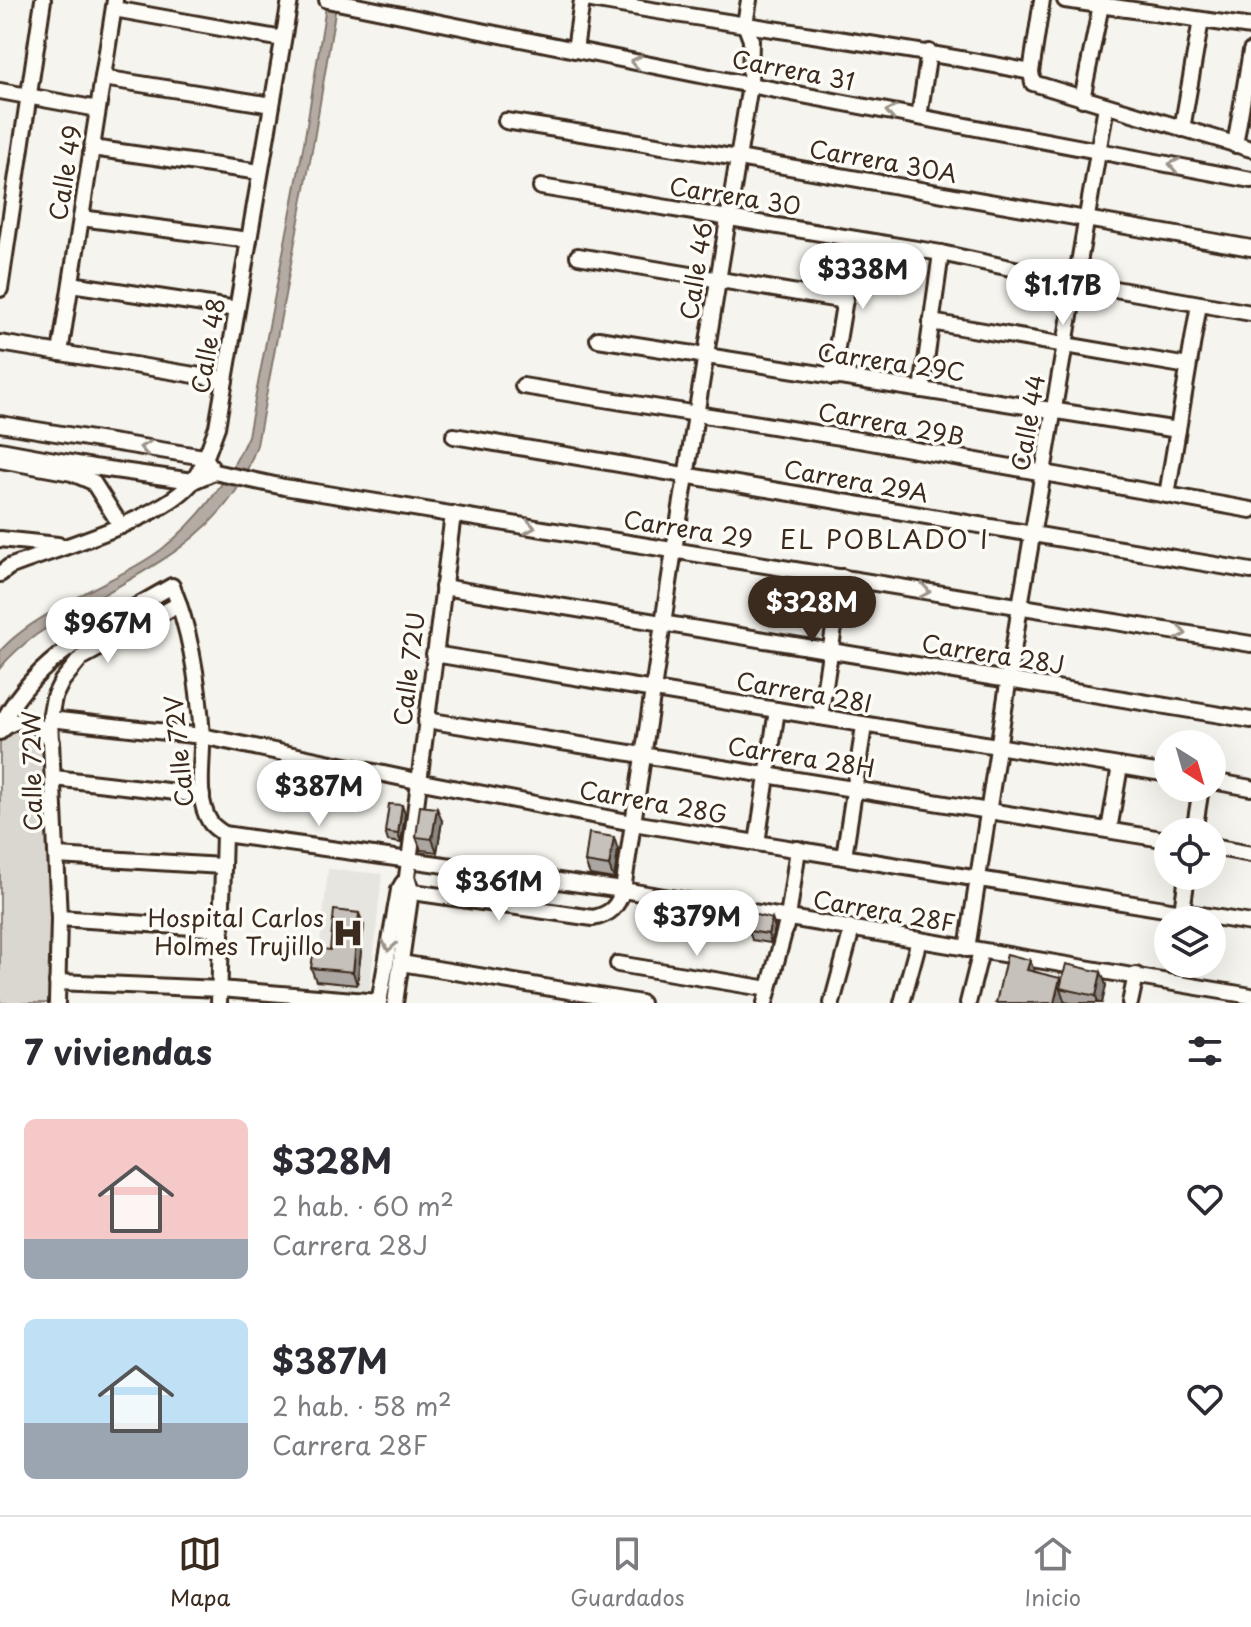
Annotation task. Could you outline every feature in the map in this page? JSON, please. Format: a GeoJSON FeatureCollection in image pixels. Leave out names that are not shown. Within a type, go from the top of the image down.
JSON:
{"type":"FeatureCollection","features":[{"type":"Feature","properties":{"kind":"street"},"geometry":{"type":"LineString","coordinates":[[0,289],[43,0]]}},
{"type":"Feature","properties":{"kind":"street","name":"Calle 48"},"geometry":{"type":"LineString","coordinates":[[0,574],[9,567],[121,526],[167,503],[193,481],[217,427],[290,0]]}},
{"type":"Feature","properties":{"kind":"street","name":"Carrera 31"},"geometry":{"type":"LineString","coordinates":[[327,0],[368,5],[750,85],[1251,180]]}},
{"type":"Feature","properties":{"kind":"street"},"geometry":{"type":"LineString","coordinates":[[575,50],[582,0]]}},
{"type":"Feature","properties":{"kind":"street"},"geometry":{"type":"LineString","coordinates":[[592,0],[710,21],[929,52],[1032,78],[1082,99],[1251,149]]}},
{"type":"Feature","properties":{"kind":"street","name":"Calle 46"},"geometry":{"type":"LineString","coordinates":[[623,890],[674,550],[750,85],[751,40],[745,24],[749,0]]}},
{"type":"Feature","properties":{"kind":"street"},"geometry":{"type":"LineString","coordinates":[[1032,78],[1042,0]]}},
{"type":"Feature","properties":{"kind":"street"},"geometry":{"type":"LineString","coordinates":[[1065,0],[1251,27]]}},
{"type":"Feature","properties":{"kind":"street"},"geometry":{"type":"LineString","coordinates":[[114,5],[283,39]]}},
{"type":"Feature","properties":{"kind":"street","name":"Calle 49"},"geometry":{"type":"LineString","coordinates":[[60,353],[114,5]]}},
{"type":"Feature","properties":{"kind":"street"},"geometry":{"type":"LineString","coordinates":[[1082,99],[1101,5]]}},
{"type":"Feature","properties":{"kind":"street"},"geometry":{"type":"LineString","coordinates":[[1182,129],[1201,20]]}},
{"type":"Feature","properties":{"kind":"street"},"geometry":{"type":"LineString","coordinates":[[1235,145],[1251,51]]}},
{"type":"Feature","properties":{"kind":"street"},"geometry":{"type":"LineString","coordinates":[[919,117],[929,52]]}},
{"type":"Feature","properties":{"kind":"street"},"geometry":{"type":"LineString","coordinates":[[103,78],[272,105]]}},
{"type":"Feature","properties":{"kind":"street"},"geometry":{"type":"LineString","coordinates":[[0,91],[98,109]]}},
{"type":"Feature","properties":{"kind":"street","name":"Calle 44"},"geometry":{"type":"LineString","coordinates":[[968,1003],[977,878],[997,746],[1106,106]]}},
{"type":"Feature","properties":{"kind":"street","name":"Carrera 30A"},"geometry":{"type":"LineString","coordinates":[[506,121],[738,158],[1251,248]]}},
{"type":"Feature","properties":{"kind":"street"},"geometry":{"type":"LineString","coordinates":[[92,148],[260,172]]}},
{"type":"Feature","properties":{"kind":"street","name":"Carrera 30"},"geometry":{"type":"LineString","coordinates":[[541,187],[941,253],[1075,282],[1251,313]]}},
{"type":"Feature","properties":{"kind":"street"},"geometry":{"type":"LineString","coordinates":[[81,218],[249,240]]}},
{"type":"Feature","properties":{"kind":"street"},"geometry":{"type":"LineString","coordinates":[[832,377],[855,239]]}},
{"type":"Feature","properties":{"kind":"street"},"geometry":{"type":"LineString","coordinates":[[922,390],[941,253]]}},
{"type":"Feature","properties":{"kind":"street"},"geometry":{"type":"LineString","coordinates":[[578,256],[845,301]]}},
{"type":"Feature","properties":{"kind":"street"},"geometry":{"type":"LineString","coordinates":[[71,284],[237,309]]}},
{"type":"Feature","properties":{"kind":"street"},"geometry":{"type":"LineString","coordinates":[[1167,495],[1199,304]]}},
{"type":"Feature","properties":{"kind":"street"},"geometry":{"type":"LineString","coordinates":[[931,322],[1188,366]]}},
{"type":"Feature","properties":{"kind":"street","name":"Carrera 29C"},"geometry":{"type":"LineString","coordinates":[[598,339],[1178,430]]}},
{"type":"Feature","properties":{"kind":"street"},"geometry":{"type":"LineString","coordinates":[[0,343],[225,380]]}},
{"type":"Feature","properties":{"kind":"street","name":"Carrera 29B"},"geometry":{"type":"LineString","coordinates":[[523,386],[865,441],[1042,475],[1251,509]]}},
{"type":"Feature","properties":{"kind":"street"},"geometry":{"type":"LineString","coordinates":[[0,424],[204,457],[218,473],[193,481],[0,450]]}},
{"type":"Feature","properties":{"kind":"street","name":"Carrera 29A"},"geometry":{"type":"LineString","coordinates":[[454,436],[1251,571]]}},
{"type":"Feature","properties":{"kind":"street"},"geometry":{"type":"LineString","coordinates":[[0,460],[84,476],[100,489],[121,526]]}},
{"type":"Feature","properties":{"kind":"street","name":"Carrera 29"},"geometry":{"type":"LineString","coordinates":[[218,473],[284,487],[1251,644]]}},
{"type":"Feature","properties":{"kind":"street","name":"Calle 72U"},"geometry":{"type":"LineString","coordinates":[[395,1003],[417,781],[453,514]]}},
{"type":"Feature","properties":{"kind":"street"},"geometry":{"type":"LineString","coordinates":[[0,539],[63,546]]}},
{"type":"Feature","properties":{"kind":"street"},"geometry":{"type":"LineString","coordinates":[[820,717],[842,577]]}},
{"type":"Feature","properties":{"kind":"street","name":"Calle 72V"},"geometry":{"type":"LineString","coordinates":[[172,586],[192,661],[202,736],[202,795],[210,823],[224,834]]}},
{"type":"Feature","properties":{"kind":"street","name":"Calle 72W"},"geometry":{"type":"LineString","coordinates":[[0,730],[16,697],[42,667],[172,586]]}},
{"type":"Feature","properties":{"kind":"street","name":"Carrera 28J"},"geometry":{"type":"LineString","coordinates":[[443,587],[1251,720]]}},
{"type":"Feature","properties":{"kind":"street","name":"Calle 72W"},"geometry":{"type":"LineString","coordinates":[[57,1003],[59,918],[50,719],[54,697],[62,681],[81,658],[179,604]]}},
{"type":"Feature","properties":{"kind":"street","name":"Carrera 28I"},"geometry":{"type":"LineString","coordinates":[[434,654],[1154,772]]}},
{"type":"Feature","properties":{"kind":"street"},"geometry":{"type":"LineString","coordinates":[[757,843],[777,710]]}},
{"type":"Feature","properties":{"kind":"street","name":"Carrera 28G"},"geometry":{"type":"LineString","coordinates":[[50,719],[202,736],[633,823],[1154,906]]}},
{"type":"Feature","properties":{"kind":"street","name":"Carrera 28H"},"geometry":{"type":"LineString","coordinates":[[426,720],[1154,838]]}},
{"type":"Feature","properties":{"kind":"street"},"geometry":{"type":"LineString","coordinates":[[0,730],[16,721],[27,721],[38,725],[53,743]]}},
{"type":"Feature","properties":{"kind":"street"},"geometry":{"type":"LineString","coordinates":[[844,857],[864,726]]}},
{"type":"Feature","properties":{"kind":"street"},"geometry":{"type":"LineString","coordinates":[[1109,830],[1120,766]]}},
{"type":"Feature","properties":{"kind":"street"},"geometry":{"type":"LineString","coordinates":[[54,778],[202,795]]}},
{"type":"Feature","properties":{"kind":"street"},"geometry":{"type":"LineString","coordinates":[[1226,784],[1251,788]]}},
{"type":"Feature","properties":{"kind":"street"},"geometry":{"type":"LineString","coordinates":[[220,996],[224,834]]}},
{"type":"Feature","properties":{"kind":"street","name":"Carrera 28F"},"geometry":{"type":"LineString","coordinates":[[224,834],[623,890],[1251,996]]}},
{"type":"Feature","properties":{"kind":"street"},"geometry":{"type":"LineString","coordinates":[[618,964],[767,996],[788,918],[798,849]]}},
{"type":"Feature","properties":{"kind":"street"},"geometry":{"type":"LineString","coordinates":[[1226,850],[1251,854]]}},
{"type":"Feature","properties":{"kind":"street"},"geometry":{"type":"LineString","coordinates":[[57,856],[222,866]]}},
{"type":"Feature","properties":{"kind":"street"},"geometry":{"type":"LineString","coordinates":[[406,886],[593,918],[611,912],[623,890]]}},
{"type":"Feature","properties":{"kind":"street","name":"Calle 72U"},"geometry":{"type":"LineString","coordinates":[[379,1003],[406,886]]}},
{"type":"Feature","properties":{"kind":"street"},"geometry":{"type":"LineString","coordinates":[[59,918],[222,929]]}},
{"type":"Feature","properties":{"kind":"street","name":"Carrera 28G"},"geometry":{"type":"LineString","coordinates":[[1226,919],[1251,923]]}},
{"type":"Feature","properties":{"kind":"street"},"geometry":{"type":"LineString","coordinates":[[832,1003],[852,929]]}},
{"type":"Feature","properties":{"kind":"street"},"geometry":{"type":"LineString","coordinates":[[902,1003],[919,940]]}},
{"type":"Feature","properties":{"kind":"street"},"geometry":{"type":"LineString","coordinates":[[401,963],[641,1003]]}},
{"type":"Feature","properties":{"kind":"street"},"geometry":{"type":"LineString","coordinates":[[1130,1003],[1136,975]]}},
{"type":"Feature","properties":{"kind":"street"},"geometry":{"type":"LineString","coordinates":[[57,982],[220,996],[379,1003]]}},
{"type":"Feature","properties":{"kind":"shaded area"},"geometry":{"type":"Polygon","coordinates":[[[327,0],[337,0],[313,145],[257,445],[243,479],[222,509],[187,542],[147,570],[38,633],[0,668],[0,651],[28,627],[143,562],[176,537],[212,498],[240,453],[248,436],[304,143],[327,0]]]}},
{"type":"Feature","properties":{"kind":"shaded area"},"geometry":{"type":"Polygon","coordinates":[[[16,721],[46,732],[57,1003],[0,1003],[0,732],[16,721]]]}},
{"type":"Feature","properties":{"kind":"shaded area","name":"Hospital Carlos Holmes Trujillo"},"geometry":{"type":"Polygon","coordinates":[[[328,869],[382,874],[369,996],[315,991],[328,869]]]}},
{"type":"Feature","properties":{"kind":"building"},"geometry":{"type":"Polygon","coordinates":[[[389,804],[402,805],[398,834],[385,832],[389,804]]]}},
{"type":"Feature","properties":{"kind":"building"},"geometry":{"type":"Polygon","coordinates":[[[420,806],[437,808],[432,839],[416,837],[420,806]]]}},
{"type":"Feature","properties":{"kind":"building"},"geometry":{"type":"Polygon","coordinates":[[[589,833],[614,837],[609,866],[585,862],[589,833]]]}},
{"type":"Feature","properties":{"kind":"building"},"geometry":{"type":"Polygon","coordinates":[[[334,910],[359,913],[353,972],[311,968],[314,948],[330,950],[334,910]]]}},
{"type":"Feature","properties":{"kind":"building"},"geometry":{"type":"Polygon","coordinates":[[[752,914],[772,919],[768,934],[749,931],[752,914]]]}},
{"type":"Feature","properties":{"kind":"building"},"geometry":{"type":"Polygon","coordinates":[[[1007,954],[1030,960],[1027,970],[1060,978],[1054,1003],[996,1003],[1007,954]]]}},
{"type":"Feature","properties":{"kind":"building"},"geometry":{"type":"Polygon","coordinates":[[[1066,964],[1101,972],[1096,996],[1060,988],[1066,964]]]}},
{"type":"Feature","properties":{"kind":"place","name":"Hospital Carlos Holmes Trujillo"},"geometry":{"type":"Point","coordinates":[348,933]}},
{"type":"Feature","properties":{"kind":"district","name":"EL POBLADO I"},"geometry":{"type":"Point","coordinates":[885,540]}}]}
